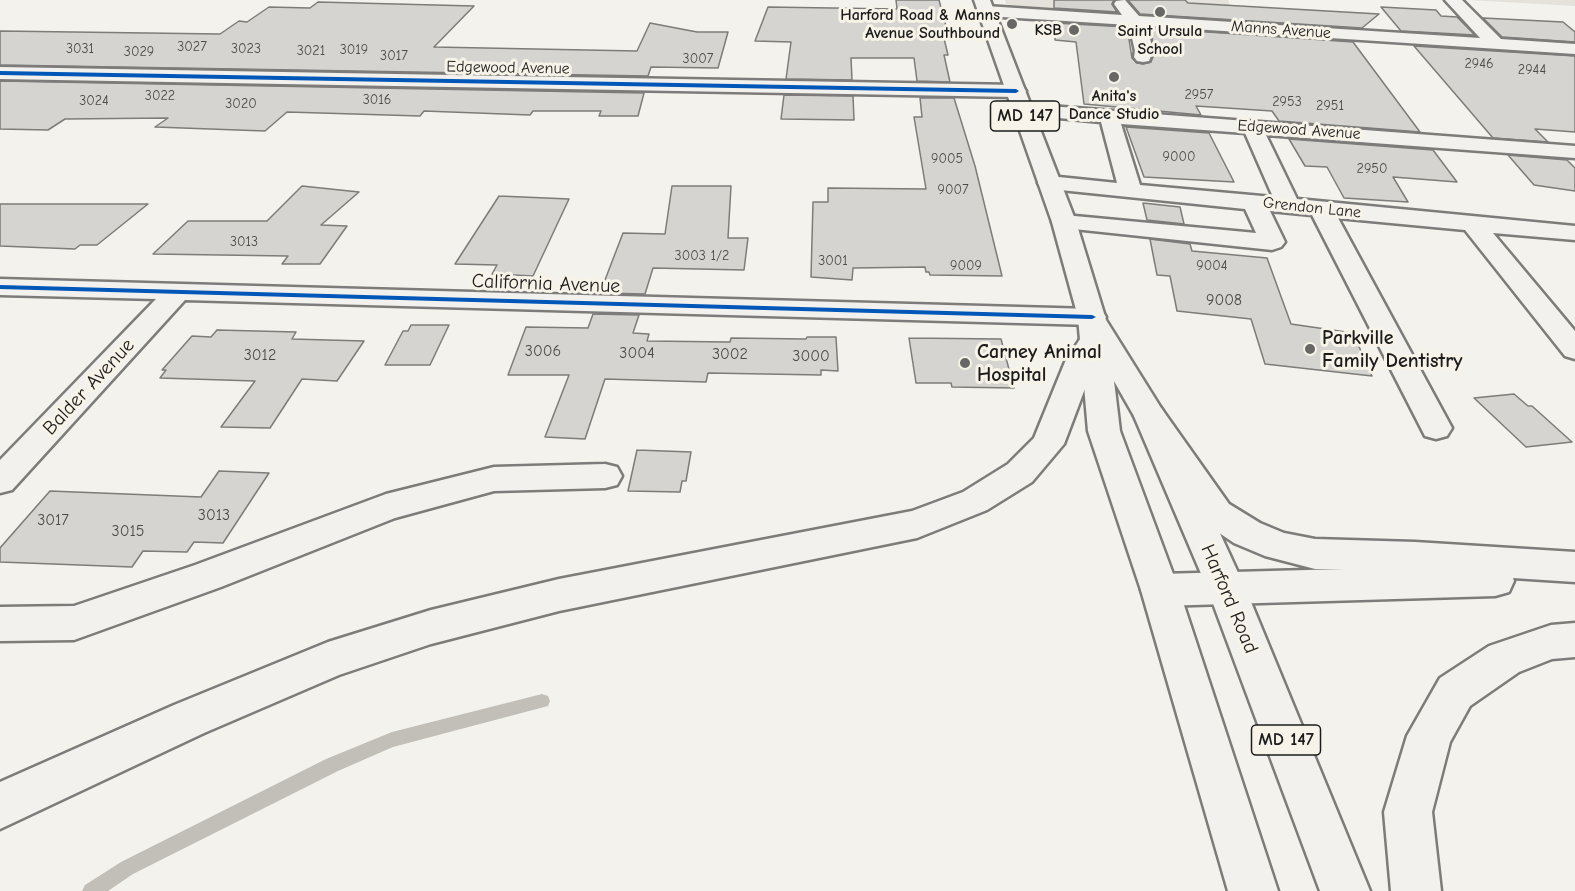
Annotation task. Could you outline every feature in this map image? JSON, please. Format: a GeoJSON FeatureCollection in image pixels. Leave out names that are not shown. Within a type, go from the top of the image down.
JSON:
{"type":"FeatureCollection","features":[{"type":"Feature","properties":{"kind":"main road"},"geometry":{"type":"LineString","coordinates":[[1120,0],[1140,28],[1143,57]]}},
{"type":"Feature","properties":{"kind":"main road"},"geometry":{"type":"LineString","coordinates":[[1453,0],[1496,44]]}},
{"type":"Feature","properties":{"kind":"main road","name":"Manns Avenue"},"geometry":{"type":"LineString","coordinates":[[984,5],[1134,20],[1575,49]]}},
{"type":"Feature","properties":{"kind":"main road","name":"Harford Road"},"geometry":{"type":"LineString","coordinates":[[984,5],[1064,222],[1093,328],[1104,431],[1160,590],[1253,891]]}},
{"type":"Feature","properties":{"kind":"main road"},"geometry":{"type":"LineString","coordinates":[[1203,8],[1217,25]]}},
{"type":"Feature","properties":{"kind":"main road","name":"Edgewood Avenue"},"geometry":{"type":"LineString","coordinates":[[0,73],[1019,100],[1109,116],[1575,152]]}},
{"type":"Feature","properties":{"kind":"main road"},"geometry":{"type":"LineString","coordinates":[[1109,116],[1130,190]]}},
{"type":"Feature","properties":{"kind":"main road"},"geometry":{"type":"LineString","coordinates":[[1252,126],[1288,205]]}},
{"type":"Feature","properties":{"kind":"main road","name":"Grendon Lane"},"geometry":{"type":"LineString","coordinates":[[1049,183],[1575,233]]}},
{"type":"Feature","properties":{"kind":"main road"},"geometry":{"type":"LineString","coordinates":[[1064,222],[1272,242],[1254,202]]}},
{"type":"Feature","properties":{"kind":"main road"},"geometry":{"type":"LineString","coordinates":[[1321,209],[1436,428]]}},
{"type":"Feature","properties":{"kind":"main road"},"geometry":{"type":"LineString","coordinates":[[1474,225],[1575,351]]}},
{"type":"Feature","properties":{"kind":"main road","name":"California Avenue"},"geometry":{"type":"LineString","coordinates":[[0,286],[1093,328]]}},
{"type":"Feature","properties":{"kind":"main road","name":"Balder Avenue"},"geometry":{"type":"LineString","coordinates":[[0,481],[178,292]]}},
{"type":"Feature","properties":{"kind":"main road"},"geometry":{"type":"LineString","coordinates":[[0,806],[189,719],[328,660],[430,627],[559,595],[917,524],[975,501],[1020,473],[1048,444],[1093,328]]}},
{"type":"Feature","properties":{"kind":"main road","name":"Harford Road"},"geometry":{"type":"LineString","coordinates":[[1093,328],[1150,416],[1227,590],[1346,891]]}},
{"type":"Feature","properties":{"kind":"main road"},"geometry":{"type":"LineString","coordinates":[[1150,416],[1216,513],[1247,532],[1278,546],[1315,554],[1415,557],[1575,567]]}},
{"type":"Feature","properties":{"kind":"main road"},"geometry":{"type":"LineString","coordinates":[[0,624],[74,623],[208,576],[386,507],[494,479],[605,476]]}},
{"type":"Feature","properties":{"kind":"main road"},"geometry":{"type":"LineString","coordinates":[[1160,590],[1575,579]]}},
{"type":"Feature","properties":{"kind":"main road"},"geometry":{"type":"LineString","coordinates":[[1416,891],[1408,812],[1429,736],[1455,692],[1504,659],[1551,642],[1575,640]]}},
{"type":"Feature","properties":{"kind":"shaded area","name":"Saint Ursula School"},"geometry":{"type":"Polygon","coordinates":[[[1005,0],[1228,0],[1237,22],[1024,8],[1006,4],[1005,0]]]}},
{"type":"Feature","properties":{"kind":"shaded area"},"geometry":{"type":"Polygon","coordinates":[[[1468,0],[1575,0],[1575,6],[1468,0]]]}},
{"type":"Feature","properties":{"kind":"building"},"geometry":{"type":"Polygon","coordinates":[[[896,0],[939,0],[947,30],[942,30],[948,55],[944,55],[950,82],[917,81],[914,58],[851,58],[852,80],[786,79],[791,42],[755,41],[768,7],[897,9],[896,0]]]}},
{"type":"Feature","properties":{"kind":"building"},"geometry":{"type":"Polygon","coordinates":[[[1054,0],[1114,0],[1112,4],[1117,12],[1054,8],[1054,0]]]}},
{"type":"Feature","properties":{"kind":"building"},"geometry":{"type":"Polygon","coordinates":[[[1128,0],[1185,0],[1188,3],[1379,14],[1362,28],[1140,14],[1128,0]]]}},
{"type":"Feature","properties":{"kind":"building"},"geometry":{"type":"Polygon","coordinates":[[[318,2],[474,6],[434,47],[637,51],[650,23],[697,32],[728,32],[718,68],[651,67],[648,76],[0,65],[0,31],[220,34],[239,21],[247,22],[269,7],[310,8],[318,2]]]}},
{"type":"Feature","properties":{"kind":"building"},"geometry":{"type":"Polygon","coordinates":[[[1381,7],[1436,10],[1441,16],[1457,17],[1475,35],[1401,31],[1381,7]]]}},
{"type":"Feature","properties":{"kind":"building"},"geometry":{"type":"Polygon","coordinates":[[[1483,18],[1563,22],[1575,32],[1575,42],[1502,37],[1483,18]]]}},
{"type":"Feature","properties":{"kind":"building"},"geometry":{"type":"Polygon","coordinates":[[[1055,23],[1127,27],[1132,58],[1137,63],[1143,64],[1151,62],[1155,52],[1150,28],[1353,42],[1420,132],[1279,121],[1272,111],[1196,106],[1201,115],[1084,104],[1076,42],[1055,40],[1055,23]]]}},
{"type":"Feature","properties":{"kind":"building"},"geometry":{"type":"Polygon","coordinates":[[[1414,46],[1575,56],[1575,132],[1535,129],[1548,142],[1493,138],[1414,46]]]}},
{"type":"Feature","properties":{"kind":"building"},"geometry":{"type":"Polygon","coordinates":[[[0,81],[644,93],[638,116],[599,116],[601,111],[533,111],[530,115],[424,111],[420,116],[287,112],[265,131],[155,127],[168,118],[65,119],[48,130],[0,129],[0,81]]]}},
{"type":"Feature","properties":{"kind":"building"},"geometry":{"type":"Polygon","coordinates":[[[784,95],[853,96],[854,120],[781,119],[784,95]]]}},
{"type":"Feature","properties":{"kind":"building"},"geometry":{"type":"Polygon","coordinates":[[[920,98],[954,98],[975,166],[1002,276],[930,275],[926,272],[925,267],[853,268],[852,280],[811,277],[813,202],[828,202],[828,188],[926,189],[914,117],[922,117],[920,98]]]}},
{"type":"Feature","properties":{"kind":"building"},"geometry":{"type":"Polygon","coordinates":[[[1126,127],[1209,133],[1234,182],[1144,177],[1126,127]]]}},
{"type":"Feature","properties":{"kind":"building"},"geometry":{"type":"Polygon","coordinates":[[[1289,139],[1433,150],[1457,182],[1393,177],[1408,202],[1344,198],[1327,167],[1305,166],[1289,139]]]}},
{"type":"Feature","properties":{"kind":"building"},"geometry":{"type":"Polygon","coordinates":[[[1508,155],[1567,160],[1575,168],[1575,191],[1534,185],[1508,155]]]}},
{"type":"Feature","properties":{"kind":"building"},"geometry":{"type":"Polygon","coordinates":[[[302,186],[359,192],[321,225],[347,226],[320,264],[282,264],[288,256],[153,254],[188,221],[267,221],[302,186]]]}},
{"type":"Feature","properties":{"kind":"building"},"geometry":{"type":"Polygon","coordinates":[[[672,186],[731,186],[728,238],[748,238],[744,270],[653,268],[645,294],[600,293],[623,233],[665,234],[672,186]]]}},
{"type":"Feature","properties":{"kind":"building"},"geometry":{"type":"Polygon","coordinates":[[[499,196],[569,199],[533,276],[492,274],[497,265],[455,264],[499,196]]]}},
{"type":"Feature","properties":{"kind":"building"},"geometry":{"type":"Polygon","coordinates":[[[1143,203],[1180,207],[1184,224],[1147,220],[1143,203]]]}},
{"type":"Feature","properties":{"kind":"building"},"geometry":{"type":"Polygon","coordinates":[[[0,204],[148,204],[97,245],[80,245],[75,249],[0,246],[0,204]]]}},
{"type":"Feature","properties":{"kind":"building"},"geometry":{"type":"Polygon","coordinates":[[[1150,239],[1190,244],[1192,251],[1267,258],[1291,324],[1353,333],[1372,376],[1265,364],[1251,319],[1177,311],[1170,276],[1157,275],[1150,239]]]}},
{"type":"Feature","properties":{"kind":"building"},"geometry":{"type":"Polygon","coordinates":[[[593,314],[639,315],[633,333],[649,334],[647,341],[730,342],[731,338],[836,337],[838,371],[821,370],[821,375],[708,373],[706,382],[605,379],[585,439],[545,437],[569,375],[508,375],[526,327],[588,328],[593,314]]]}},
{"type":"Feature","properties":{"kind":"building"},"geometry":{"type":"Polygon","coordinates":[[[411,325],[449,325],[430,365],[385,365],[403,331],[408,331],[411,325]]]}},
{"type":"Feature","properties":{"kind":"building"},"geometry":{"type":"Polygon","coordinates":[[[217,330],[296,332],[292,339],[364,341],[337,381],[302,379],[270,428],[221,427],[255,381],[160,378],[166,370],[162,370],[192,336],[211,337],[217,330]]]}},
{"type":"Feature","properties":{"kind":"building","name":"Carney Animal Hospital"},"geometry":{"type":"Polygon","coordinates":[[[909,338],[1001,339],[1014,388],[952,387],[951,383],[916,383],[909,338]]]}},
{"type":"Feature","properties":{"kind":"building"},"geometry":{"type":"Polygon","coordinates":[[[1514,394],[1528,406],[1532,406],[1572,442],[1526,447],[1474,398],[1514,394]]]}},
{"type":"Feature","properties":{"kind":"building"},"geometry":{"type":"Polygon","coordinates":[[[637,450],[691,452],[686,481],[682,481],[680,492],[628,491],[637,450]]]}},
{"type":"Feature","properties":{"kind":"building"},"geometry":{"type":"Polygon","coordinates":[[[219,471],[269,473],[223,543],[194,542],[187,552],[143,551],[132,567],[0,562],[0,548],[50,491],[201,497],[219,471]]]}},
{"type":"Feature","properties":{"kind":"waterway"},"geometry":{"type":"LineString","coordinates":[[91,891],[127,868],[332,765],[392,740],[542,701]]}},
{"type":"Feature","properties":{"kind":"cycle path"},"geometry":{"type":"LineString","coordinates":[[0,73],[1016,91]]}},
{"type":"Feature","properties":{"kind":"cycle path"},"geometry":{"type":"LineString","coordinates":[[0,287],[1092,317]]}},
{"type":"Feature","properties":{"kind":"place","name":"Saint Ursula School"},"geometry":{"type":"Point","coordinates":[1160,12]}},
{"type":"Feature","properties":{"kind":"place","name":"Harford Road & Manns Avenue Southbound"},"geometry":{"type":"Point","coordinates":[1012,24]}},
{"type":"Feature","properties":{"kind":"place","name":"KSB"},"geometry":{"type":"Point","coordinates":[1074,30]}},
{"type":"Feature","properties":{"kind":"place","name":"Anita's Dance Studio"},"geometry":{"type":"Point","coordinates":[1114,77]}},
{"type":"Feature","properties":{"kind":"place","name":"Parkville Family Dentistry"},"geometry":{"type":"Point","coordinates":[1310,349]}},
{"type":"Feature","properties":{"kind":"place","name":"Carney Animal Hospital"},"geometry":{"type":"Point","coordinates":[965,363]}}]}
